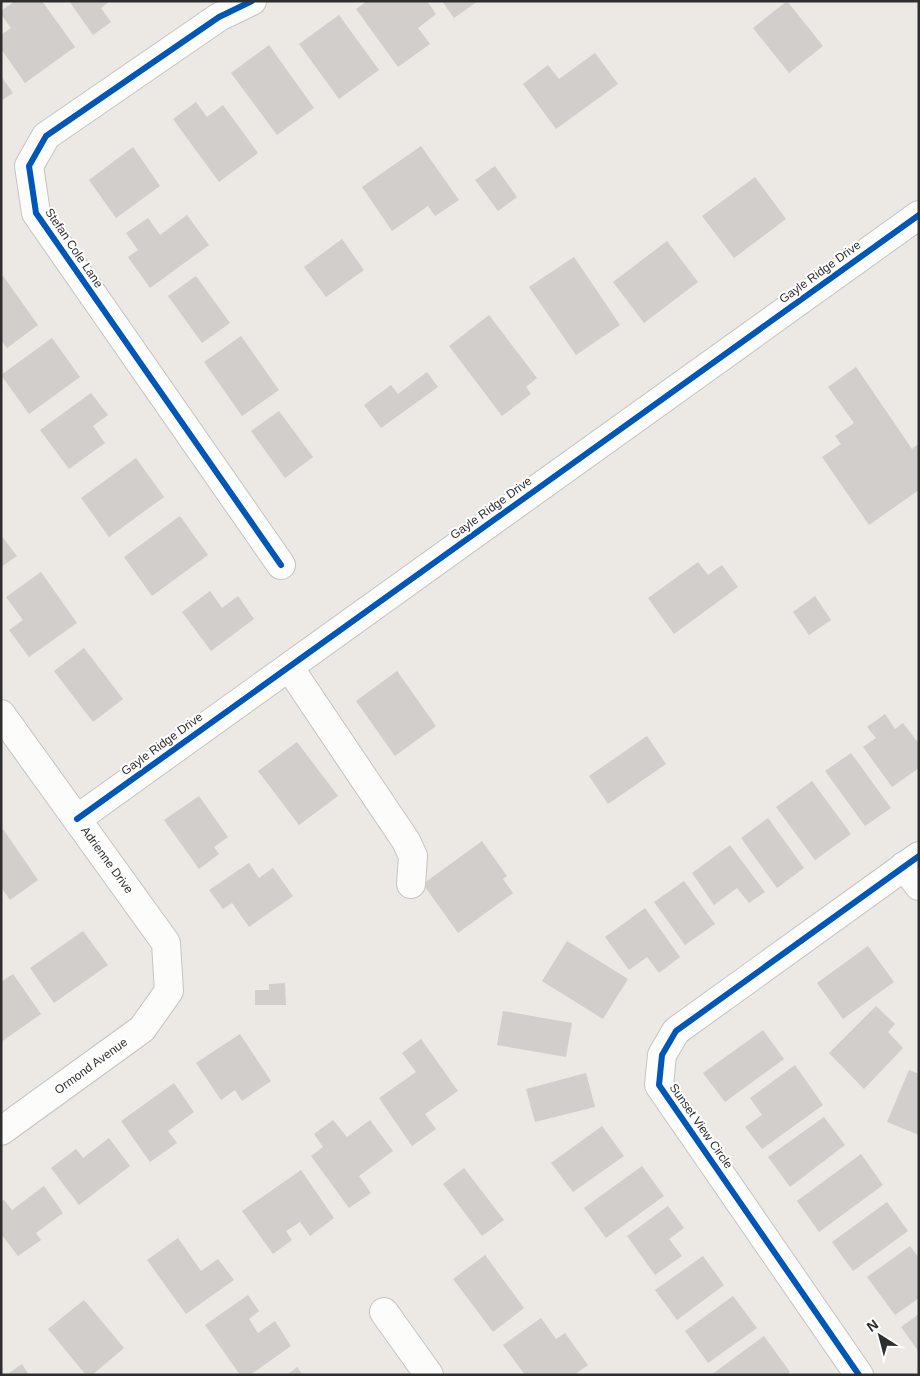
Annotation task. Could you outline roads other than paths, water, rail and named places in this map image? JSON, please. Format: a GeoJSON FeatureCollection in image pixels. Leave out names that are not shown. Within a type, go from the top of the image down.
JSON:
{"type":"FeatureCollection","features":[{"type":"Feature","properties":{"kind":"street","name":"Stefan Cole Lane"},"geometry":{"type":"LineString","coordinates":[[252,1],[219,17],[46,136],[29,166],[36,213],[281,565]]}},
{"type":"Feature","properties":{"kind":"street","name":"Gayle Ridge Drive"},"geometry":{"type":"LineString","coordinates":[[77,819],[919,215]]}},
{"type":"Feature","properties":{"kind":"street"},"geometry":{"type":"LineString","coordinates":[[289,666],[406,841],[413,856],[411,884]]}},
{"type":"Feature","properties":{"kind":"street","name":"Adrienne Drive"},"geometry":{"type":"LineString","coordinates":[[2,716],[166,943],[169,991]]}},
{"type":"Feature","properties":{"kind":"street","name":"Sunset View Circle"},"geometry":{"type":"LineString","coordinates":[[859,1375],[658,1085],[662,1055],[676,1031],[914,869]]}},
{"type":"Feature","properties":{"kind":"street","name":"Ormond Avenue"},"geometry":{"type":"LineString","coordinates":[[1,1130],[142,1029],[169,991]]}},
{"type":"Feature","properties":{"kind":"street"},"geometry":{"type":"LineString","coordinates":[[384,1312],[429,1375]]}}]}
